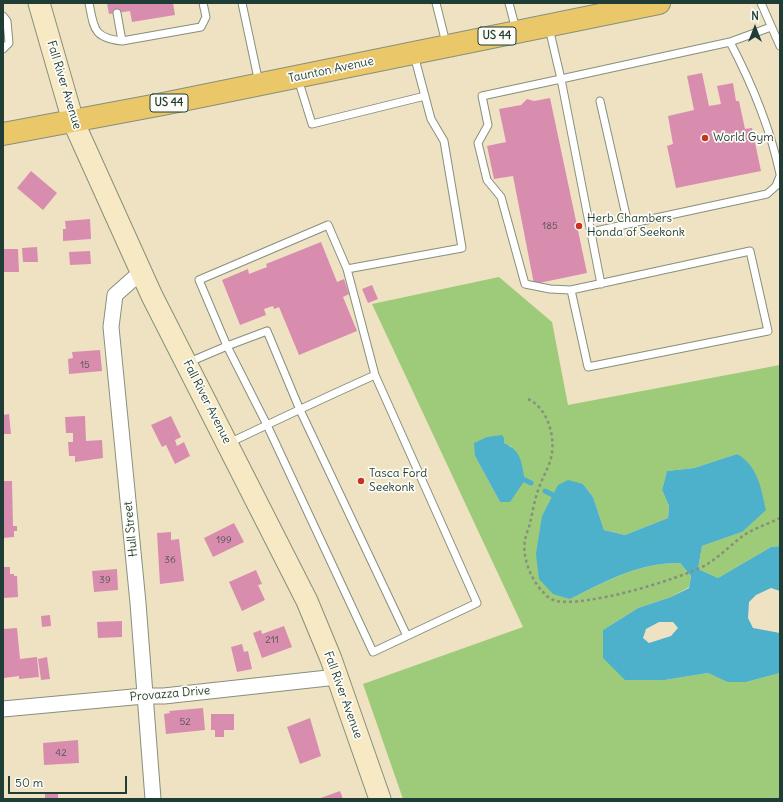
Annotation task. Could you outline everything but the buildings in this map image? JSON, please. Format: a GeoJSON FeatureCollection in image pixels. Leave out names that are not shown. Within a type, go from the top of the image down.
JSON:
{"type":"FeatureCollection","features":[{"type":"Feature","properties":{"kind":"highway","name":"Taunton Avenue"},"geometry":{"type":"LineString","coordinates":[[3,134],[73,122],[259,85],[659,3]]}},
{"type":"Feature","properties":{"kind":"main road","name":"Fall River Avenue"},"geometry":{"type":"LineString","coordinates":[[39,3],[73,122],[142,272],[307,601],[337,677],[380,799]]}},
{"type":"Feature","properties":{"kind":"street","name":"Hull Street"},"geometry":{"type":"LineString","coordinates":[[142,272],[115,295],[111,328],[138,603],[153,799]]}},
{"type":"Feature","properties":{"kind":"street","name":"Provazza Drive"},"geometry":{"type":"LineString","coordinates":[[3,709],[144,696],[164,696],[337,677]]}},
{"type":"Feature","properties":{"kind":"lane"},"geometry":{"type":"LineString","coordinates":[[89,3],[94,29],[100,36],[110,40],[122,41],[201,27],[206,17],[203,3]]}},
{"type":"Feature","properties":{"kind":"lane"},"geometry":{"type":"LineString","coordinates":[[242,3],[259,85]]}},
{"type":"Feature","properties":{"kind":"lane"},"geometry":{"type":"LineString","coordinates":[[436,3],[447,47]]}},
{"type":"Feature","properties":{"kind":"lane"},"geometry":{"type":"LineString","coordinates":[[509,3],[516,32]]}},
{"type":"Feature","properties":{"kind":"lane"},"geometry":{"type":"LineString","coordinates":[[760,3],[780,46]]}},
{"type":"Feature","properties":{"kind":"lane"},"geometry":{"type":"LineString","coordinates":[[117,13],[122,41]]}},
{"type":"Feature","properties":{"kind":"lane"},"geometry":{"type":"LineString","coordinates":[[3,16],[7,21],[9,43],[3,49]]}},
{"type":"Feature","properties":{"kind":"lane"},"geometry":{"type":"LineString","coordinates":[[549,26],[561,79],[601,284]]}},
{"type":"Feature","properties":{"kind":"lane"},"geometry":{"type":"LineString","coordinates":[[571,290],[588,367],[768,331],[750,252],[571,290],[550,289],[525,284],[501,198],[487,180],[478,143],[488,125],[482,96],[730,42],[771,28]]}},
{"type":"Feature","properties":{"kind":"lane"},"geometry":{"type":"LineString","coordinates":[[591,232],[767,194],[776,186],[780,175],[774,146],[758,101],[730,42]]}},
{"type":"Feature","properties":{"kind":"lane"},"geometry":{"type":"LineString","coordinates":[[347,269],[462,248],[444,141],[431,119],[414,53]]}},
{"type":"Feature","properties":{"kind":"lane"},"geometry":{"type":"LineString","coordinates":[[297,77],[312,124],[425,96]]}},
{"type":"Feature","properties":{"kind":"lane"},"geometry":{"type":"LineString","coordinates":[[600,101],[628,224]]}},
{"type":"Feature","properties":{"kind":"lane"},"geometry":{"type":"LineString","coordinates":[[328,225],[347,269],[375,375],[477,603],[373,652],[267,425],[227,346],[199,280],[328,225]]}},
{"type":"Feature","properties":{"kind":"lane"},"geometry":{"type":"LineString","coordinates":[[187,363],[227,346],[267,332],[300,410],[407,636]]}},
{"type":"Feature","properties":{"kind":"lane"},"geometry":{"type":"LineString","coordinates":[[228,443],[375,375]]}},
{"type":"Feature","properties":{"kind":"path"},"geometry":{"type":"LineString","coordinates":[[528,399],[536,403],[546,417],[552,444],[550,461],[535,500],[525,540],[524,552],[536,584],[544,594],[555,601],[600,598],[623,594],[653,585],[706,564],[746,534],[780,518]]}},
{"type":"Feature","properties":{"kind":"green space"},"geometry":{"type":"Polygon","coordinates":[[[499,277],[552,322],[568,405],[780,365],[780,546],[771,547],[718,578],[698,569],[702,546],[742,532],[737,454],[694,468],[667,471],[662,490],[669,506],[668,518],[625,535],[604,530],[593,497],[583,484],[570,599],[623,574],[650,566],[680,563],[691,576],[689,587],[671,597],[638,608],[603,630],[665,680],[708,673],[727,682],[746,682],[780,673],[780,799],[403,799],[363,684],[523,627],[372,304],[499,277]],[[504,443],[475,456],[500,502],[512,447],[504,443]]]}},
{"type":"Feature","properties":{"kind":"water"},"geometry":{"type":"Polygon","coordinates":[[[502,435],[504,438],[504,443],[518,453],[525,480],[510,502],[500,502],[475,456],[474,443],[487,437],[502,435]]]}},
{"type":"Feature","properties":{"kind":"water"},"geometry":{"type":"Polygon","coordinates":[[[737,454],[750,465],[758,478],[766,510],[742,532],[702,546],[698,569],[718,578],[771,547],[780,546],[780,591],[771,588],[756,595],[749,602],[748,618],[753,628],[780,633],[780,673],[746,682],[727,682],[708,673],[665,680],[625,680],[603,658],[603,630],[638,608],[671,597],[689,588],[691,576],[680,563],[664,564],[650,566],[623,574],[570,599],[553,594],[539,579],[536,554],[542,516],[558,485],[568,480],[583,484],[593,497],[604,530],[625,535],[668,518],[669,506],[662,490],[667,471],[694,468],[737,454]],[[659,622],[646,629],[643,638],[649,643],[671,636],[678,628],[673,622],[659,622]]]}},
{"type":"Feature","properties":{"kind":"waterway"},"geometry":{"type":"LineString","coordinates":[[525,480],[531,483]]}},
{"type":"Feature","properties":{"kind":"waterway"},"geometry":{"type":"LineString","coordinates":[[545,491],[553,495]]}},
{"type":"Feature","properties":{"kind":"place","name":"World Gym"},"geometry":{"type":"Point","coordinates":[705,138]}},
{"type":"Feature","properties":{"kind":"place","name":"Herb Chambers Honda of Seekonk"},"geometry":{"type":"Point","coordinates":[579,226]}},
{"type":"Feature","properties":{"kind":"place","name":"Tasca Ford Seekonk"},"geometry":{"type":"Point","coordinates":[361,481]}}]}
